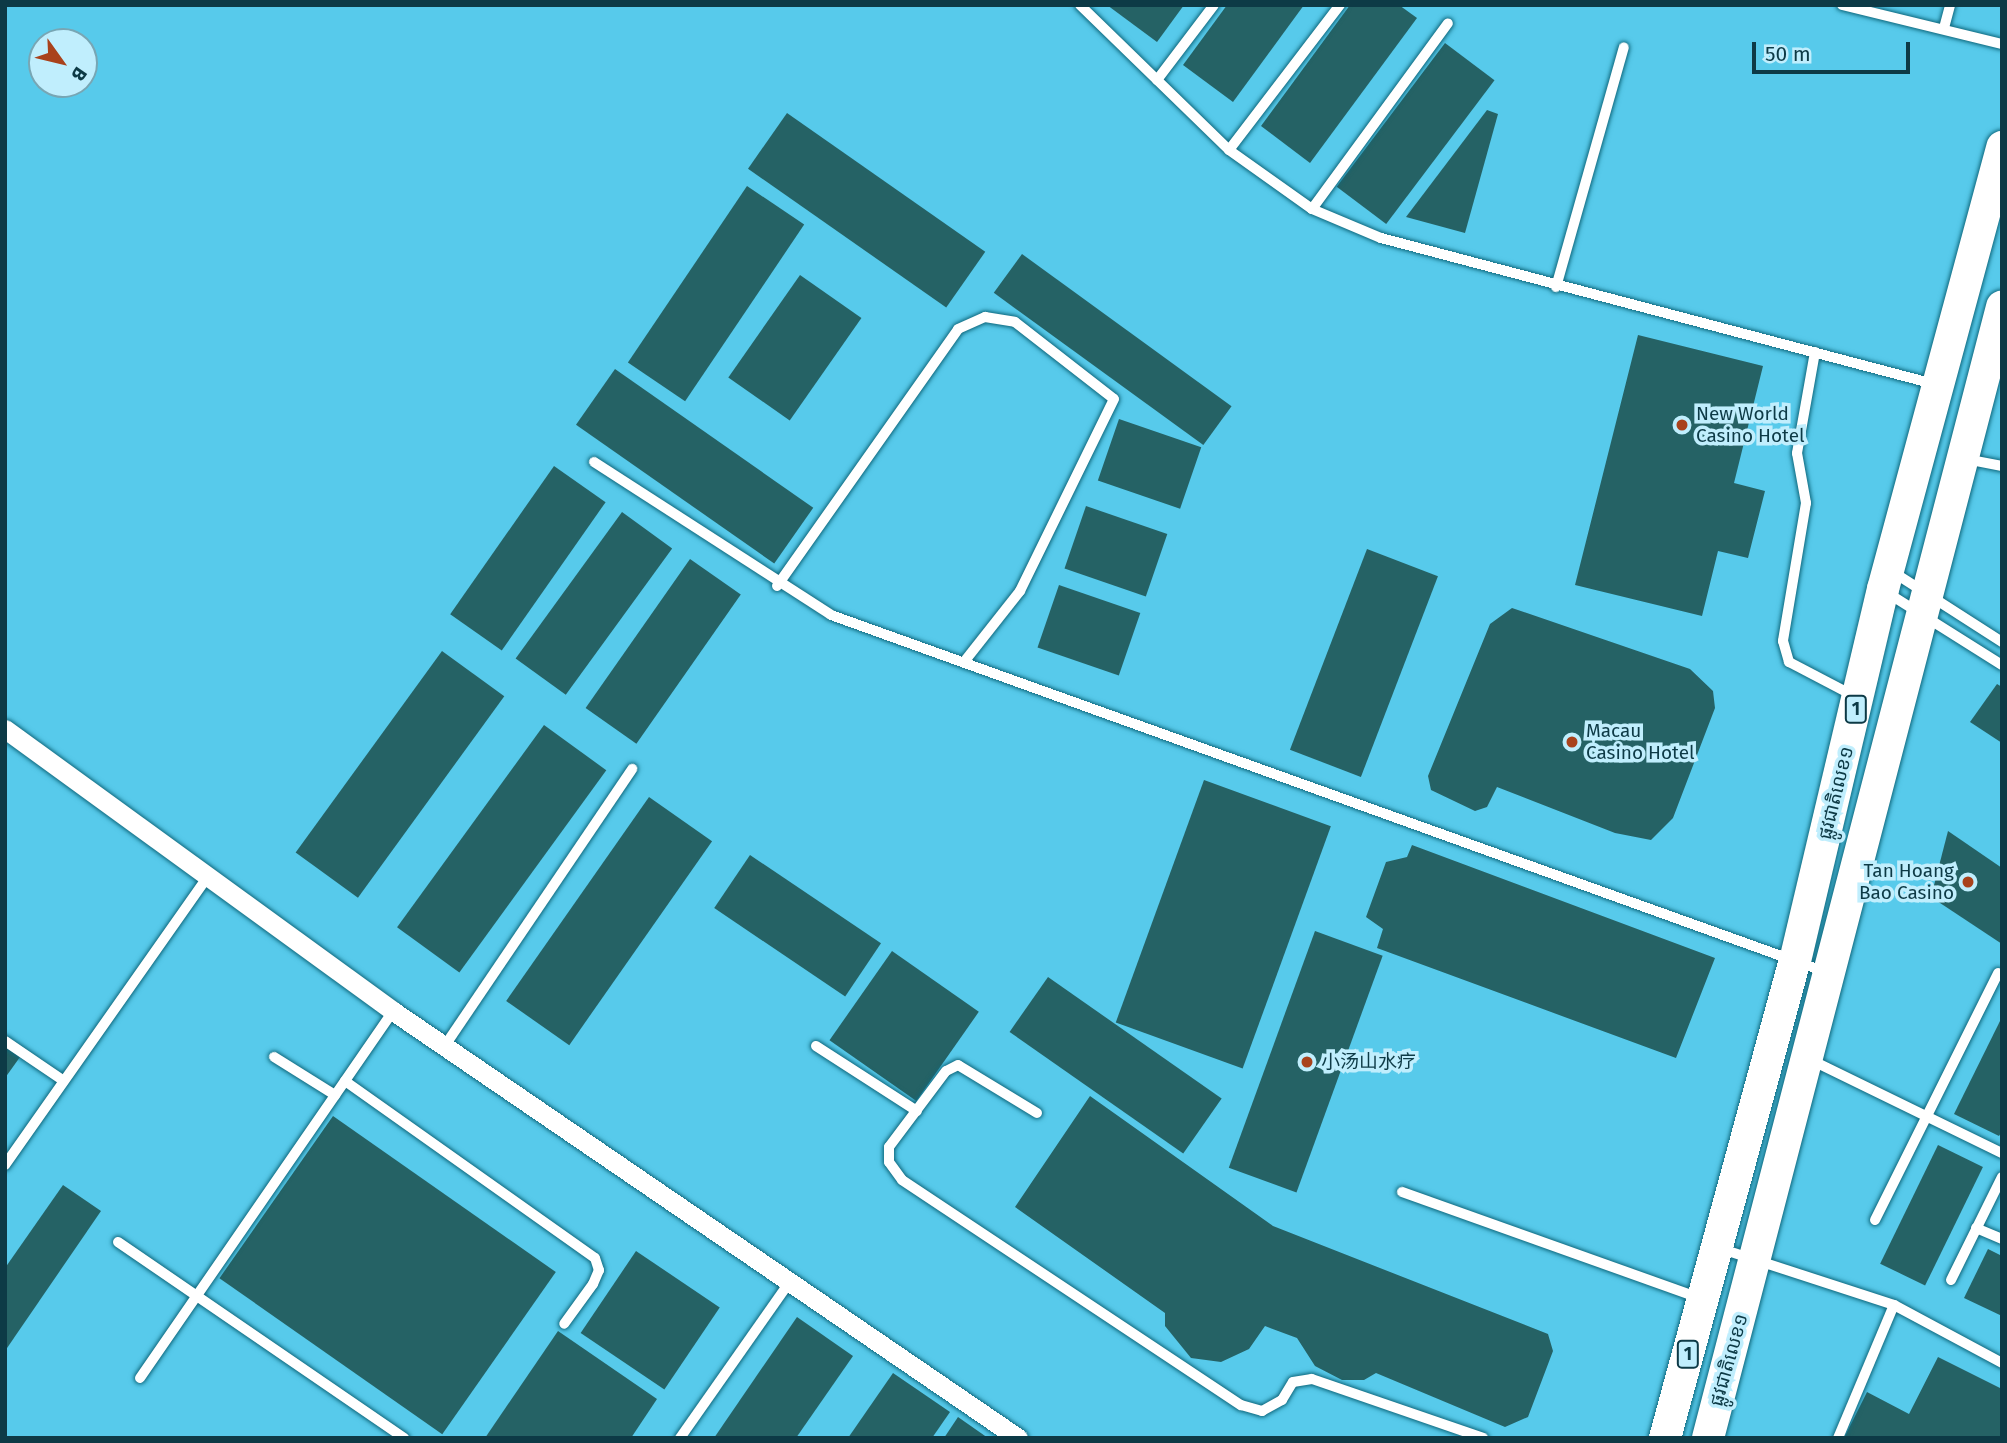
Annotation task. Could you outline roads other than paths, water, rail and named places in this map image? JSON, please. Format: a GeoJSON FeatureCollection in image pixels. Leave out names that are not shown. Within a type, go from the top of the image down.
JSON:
{"type":"FeatureCollection","features":[{"type":"Feature","properties":{"kind":"highway","name":"ផ្លូវជាតិលេខ១"},"geometry":{"type":"LineString","coordinates":[[1665,1438],[1796,961],[1886,579],[2002,147]]}},
{"type":"Feature","properties":{"kind":"highway","name":"ផ្លូវជាតិលេខ១"},"geometry":{"type":"LineString","coordinates":[[1708,1438],[1757,1260],[2002,307]]}},
{"type":"Feature","properties":{"kind":"street"},"geometry":{"type":"LineString","coordinates":[[5,729],[444,1047],[787,1286],[1017,1438]]}},
{"type":"Feature","properties":{"kind":"lane"},"geometry":{"type":"LineString","coordinates":[[1157,80],[1214,5]]}},
{"type":"Feature","properties":{"kind":"lane"},"geometry":{"type":"LineString","coordinates":[[1229,150],[1340,5]]}},
{"type":"Feature","properties":{"kind":"lane"},"geometry":{"type":"LineString","coordinates":[[1842,5],[2002,44]]}},
{"type":"Feature","properties":{"kind":"lane"},"geometry":{"type":"LineString","coordinates":[[1944,28],[1950,5]]}},
{"type":"Feature","properties":{"kind":"lane"},"geometry":{"type":"LineString","coordinates":[[1085,7],[1229,150],[1311,209],[1381,238],[1556,287],[1938,385]]}},
{"type":"Feature","properties":{"kind":"lane"},"geometry":{"type":"LineString","coordinates":[[1311,209],[1448,23]]}},
{"type":"Feature","properties":{"kind":"lane"},"geometry":{"type":"LineString","coordinates":[[1556,287],[1624,47]]}},
{"type":"Feature","properties":{"kind":"lane"},"geometry":{"type":"LineString","coordinates":[[778,586],[958,329],[985,317],[1015,322],[1114,399],[1020,591],[964,662]]}},
{"type":"Feature","properties":{"kind":"lane"},"geometry":{"type":"LineString","coordinates":[[1815,352],[1797,453],[1806,503],[1783,641],[1789,662],[1859,698]]}},
{"type":"Feature","properties":{"kind":"lane"},"geometry":{"type":"LineString","coordinates":[[1962,458],[2002,466]]}},
{"type":"Feature","properties":{"kind":"lane"},"geometry":{"type":"LineString","coordinates":[[594,462],[778,586],[831,615],[1830,974]]}},
{"type":"Feature","properties":{"kind":"lane"},"geometry":{"type":"LineString","coordinates":[[1886,579],[1925,604],[2002,666]]}},
{"type":"Feature","properties":{"kind":"lane"},"geometry":{"type":"LineString","coordinates":[[1886,579],[1925,604],[2002,642]]}},
{"type":"Feature","properties":{"kind":"lane"},"geometry":{"type":"LineString","coordinates":[[444,1047],[632,769]]}},
{"type":"Feature","properties":{"kind":"lane"},"geometry":{"type":"LineString","coordinates":[[5,1166],[207,877]]}},
{"type":"Feature","properties":{"kind":"lane"},"geometry":{"type":"LineString","coordinates":[[1875,1220],[1998,973]]}},
{"type":"Feature","properties":{"kind":"lane"},"geometry":{"type":"LineString","coordinates":[[140,1378],[393,1011]]}},
{"type":"Feature","properties":{"kind":"lane"},"geometry":{"type":"LineString","coordinates":[[5,1041],[64,1081]]}},
{"type":"Feature","properties":{"kind":"lane"},"geometry":{"type":"LineString","coordinates":[[816,1046],[917,1111]]}},
{"type":"Feature","properties":{"kind":"lane"},"geometry":{"type":"LineString","coordinates":[[274,1057],[335,1095]]}},
{"type":"Feature","properties":{"kind":"lane"},"geometry":{"type":"LineString","coordinates":[[1809,1059],[2002,1153]]}},
{"type":"Feature","properties":{"kind":"lane"},"geometry":{"type":"LineString","coordinates":[[1037,1113],[958,1065],[889,1147],[888,1162],[902,1180],[1241,1405],[1262,1411],[1282,1400],[1293,1382],[1312,1379],[1483,1438]]}},
{"type":"Feature","properties":{"kind":"lane"},"geometry":{"type":"LineString","coordinates":[[345,1081],[595,1258],[599,1269],[593,1284],[564,1324]]}},
{"type":"Feature","properties":{"kind":"lane"},"geometry":{"type":"LineString","coordinates":[[1951,1280],[2002,1177]]}},
{"type":"Feature","properties":{"kind":"lane"},"geometry":{"type":"LineString","coordinates":[[1402,1192],[1703,1300]]}},
{"type":"Feature","properties":{"kind":"lane"},"geometry":{"type":"LineString","coordinates":[[1976,1228],[2002,1239]]}},
{"type":"Feature","properties":{"kind":"lane"},"geometry":{"type":"LineString","coordinates":[[118,1242],[404,1438]]}},
{"type":"Feature","properties":{"kind":"lane"},"geometry":{"type":"LineString","coordinates":[[1719,1247],[1894,1306],[2002,1363]]}},
{"type":"Feature","properties":{"kind":"lane"},"geometry":{"type":"LineString","coordinates":[[680,1438],[787,1286]]}},
{"type":"Feature","properties":{"kind":"lane"},"geometry":{"type":"LineString","coordinates":[[1838,1438],[1894,1306]]}},
{"type":"Feature","properties":{"kind":"place","name":"New World Casino Hotel"},"geometry":{"type":"Point","coordinates":[1682,425]}},
{"type":"Feature","properties":{"kind":"place","name":"Macau Casino Hotel"},"geometry":{"type":"Point","coordinates":[1572,742]}},
{"type":"Feature","properties":{"kind":"place","name":"Tan Hoang Bao Casino"},"geometry":{"type":"Point","coordinates":[1968,882]}},
{"type":"Feature","properties":{"kind":"place","name":"小汤山水疗"},"geometry":{"type":"Point","coordinates":[1307,1062]}}]}
